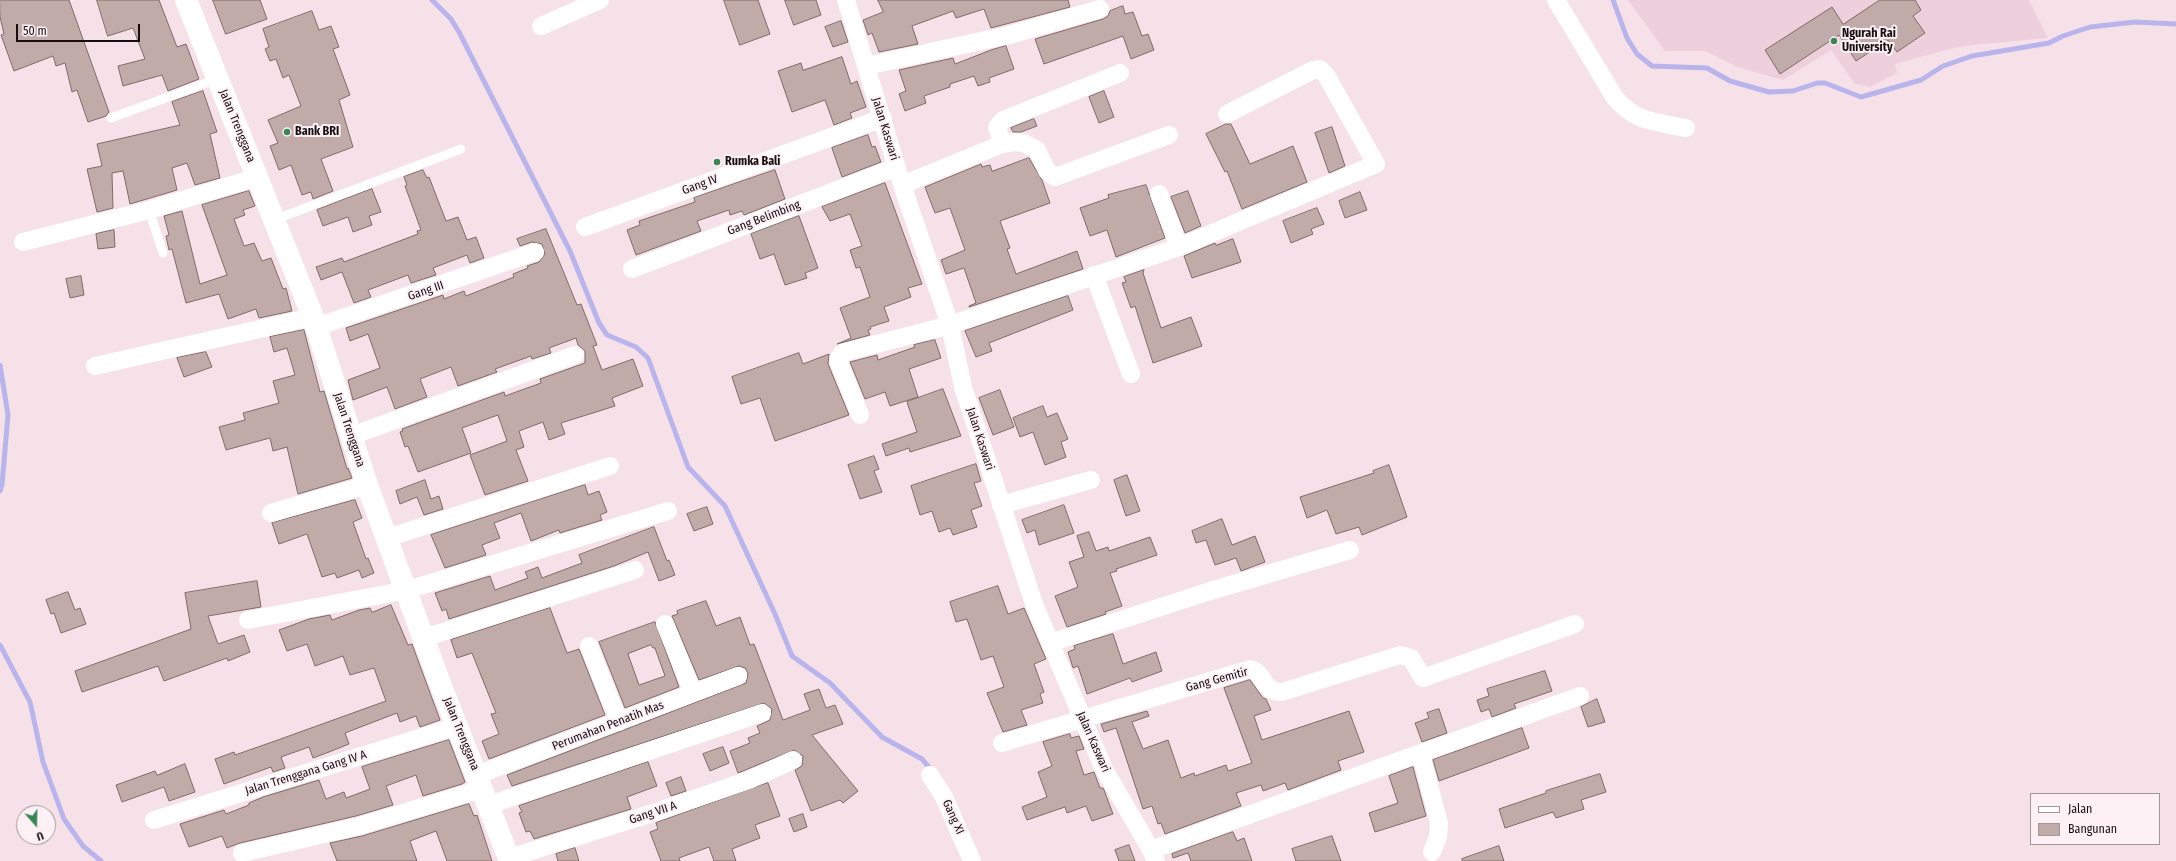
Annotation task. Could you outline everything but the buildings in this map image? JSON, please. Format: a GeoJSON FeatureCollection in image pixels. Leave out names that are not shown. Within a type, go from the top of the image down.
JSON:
{"type":"FeatureCollection","features":[{"type":"Feature","properties":{"kind":"main road","name":"Jalan Trenggana"},"geometry":{"type":"LineString","coordinates":[[186,0],[258,177],[314,322],[367,485],[424,638],[510,859]]}},
{"type":"Feature","properties":{"kind":"street"},"geometry":{"type":"LineString","coordinates":[[541,26],[600,0]]}},
{"type":"Feature","properties":{"kind":"street"},"geometry":{"type":"LineString","coordinates":[[1556,0],[1615,98],[1625,109],[1637,118],[1686,128]]}},
{"type":"Feature","properties":{"kind":"street","name":"Jalan Kaswari"},"geometry":{"type":"LineString","coordinates":[[849,1],[866,66],[883,118],[902,185],[950,325],[963,387],[1034,604],[1104,768],[1154,855]]}},
{"type":"Feature","properties":{"kind":"street"},"geometry":{"type":"LineString","coordinates":[[866,66],[1009,35],[1100,9]]}},
{"type":"Feature","properties":{"kind":"street"},"geometry":{"type":"LineString","coordinates":[[860,415],[838,360],[839,354],[849,350],[950,325],[1179,247],[1376,164],[1326,75],[1320,69],[1312,70],[1227,114]]}},
{"type":"Feature","properties":{"kind":"street"},"geometry":{"type":"LineString","coordinates":[[1002,144],[997,127],[1003,120],[1120,73]]}},
{"type":"Feature","properties":{"kind":"street","name":"Gang IV"},"geometry":{"type":"LineString","coordinates":[[585,227],[883,118]]}},
{"type":"Feature","properties":{"kind":"street"},"geometry":{"type":"LineString","coordinates":[[902,185],[1002,144],[1024,143],[1033,146],[1039,153],[1047,172],[1055,177],[1169,135]]}},
{"type":"Feature","properties":{"kind":"street","name":"Gang Belimbing"},"geometry":{"type":"LineString","coordinates":[[632,269],[897,167]]}},
{"type":"Feature","properties":{"kind":"street"},"geometry":{"type":"LineString","coordinates":[[23,242],[149,210],[258,177]]}},
{"type":"Feature","properties":{"kind":"street"},"geometry":{"type":"LineString","coordinates":[[1159,194],[1179,247]]}},
{"type":"Feature","properties":{"kind":"street","name":"Gang III"},"geometry":{"type":"LineString","coordinates":[[95,366],[314,322],[535,252]]}},
{"type":"Feature","properties":{"kind":"street"},"geometry":{"type":"LineString","coordinates":[[1094,275],[1132,374]]}},
{"type":"Feature","properties":{"kind":"street"},"geometry":{"type":"LineString","coordinates":[[351,436],[575,354]]}},
{"type":"Feature","properties":{"kind":"street"},"geometry":{"type":"LineString","coordinates":[[387,538],[610,466]]}},
{"type":"Feature","properties":{"kind":"street"},"geometry":{"type":"LineString","coordinates":[[1001,505],[1091,480]]}},
{"type":"Feature","properties":{"kind":"street"},"geometry":{"type":"LineString","coordinates":[[271,513],[367,485]]}},
{"type":"Feature","properties":{"kind":"street"},"geometry":{"type":"LineString","coordinates":[[248,620],[407,590],[668,511]]}},
{"type":"Feature","properties":{"kind":"street"},"geometry":{"type":"LineString","coordinates":[[1050,643],[1210,591],[1350,550]]}},
{"type":"Feature","properties":{"kind":"street"},"geometry":{"type":"LineString","coordinates":[[424,638],[635,570]]}},
{"type":"Feature","properties":{"kind":"street"},"geometry":{"type":"LineString","coordinates":[[665,624],[693,693]]}},
{"type":"Feature","properties":{"kind":"street","name":"Gang Gemitir"},"geometry":{"type":"LineString","coordinates":[[1002,743],[1250,669],[1259,673],[1268,689],[1274,692],[1282,692],[1400,655],[1411,658],[1423,678],[1575,624]]}},
{"type":"Feature","properties":{"kind":"street"},"geometry":{"type":"LineString","coordinates":[[589,646],[619,722]]}},
{"type":"Feature","properties":{"kind":"street","name":"Perumahan Penatih Mas"},"geometry":{"type":"LineString","coordinates":[[483,790],[619,722],[738,676]]}},
{"type":"Feature","properties":{"kind":"street"},"geometry":{"type":"LineString","coordinates":[[1154,855],[1421,754],[1580,696]]}},
{"type":"Feature","properties":{"kind":"street"},"geometry":{"type":"LineString","coordinates":[[242,853],[359,826],[762,713]]}},
{"type":"Feature","properties":{"kind":"street","name":"Jalan Trenggana Gang IV A"},"geometry":{"type":"LineString","coordinates":[[154,820],[458,726]]}},
{"type":"Feature","properties":{"kind":"street"},"geometry":{"type":"LineString","coordinates":[[1421,754],[1439,823],[1438,837],[1432,852]]}},
{"type":"Feature","properties":{"kind":"street","name":"Gang VII A"},"geometry":{"type":"LineString","coordinates":[[510,859],[667,809],[749,780],[793,760]]}},
{"type":"Feature","properties":{"kind":"street","name":"Gang XI"},"geometry":{"type":"LineString","coordinates":[[930,775],[944,797],[972,861]]}},
{"type":"Feature","properties":{"kind":"lane"},"geometry":{"type":"LineString","coordinates":[[111,118],[217,79]]}},
{"type":"Feature","properties":{"kind":"lane"},"geometry":{"type":"LineString","coordinates":[[274,220],[460,149]]}},
{"type":"Feature","properties":{"kind":"lane"},"geometry":{"type":"LineString","coordinates":[[149,210],[163,253]]}},
{"type":"Feature","properties":{"kind":"shaded area","name":"Ngurah Rai University"},"geometry":{"type":"Polygon","coordinates":[[[1628,0],[2029,0],[2048,38],[1973,45],[1950,49],[1895,64],[1897,73],[1870,87],[1855,84],[1831,50],[1783,80],[1737,67],[1705,51],[1665,51],[1628,0]]]}},
{"type":"Feature","properties":{"kind":"waterway"},"geometry":{"type":"LineString","coordinates":[[432,0],[451,19],[459,32],[570,251],[599,323],[607,335],[636,347],[648,358],[688,467],[725,506],[775,614],[792,656],[830,683],[882,737],[922,759],[932,771]]}},
{"type":"Feature","properties":{"kind":"waterway"},"geometry":{"type":"LineString","coordinates":[[1613,0],[1627,38],[1637,54],[1652,66],[1707,68],[1730,81],[1769,92],[1793,91],[1817,83],[1825,83],[1861,97],[1921,80],[1943,66],[1972,56],[2049,43],[2063,36],[2090,27],[2135,22],[2176,24]]}},
{"type":"Feature","properties":{"kind":"waterway"},"geometry":{"type":"LineString","coordinates":[[0,365],[8,415],[2,485],[0,491]]}},
{"type":"Feature","properties":{"kind":"waterway"},"geometry":{"type":"LineString","coordinates":[[0,645],[30,702],[43,762],[64,819],[83,846],[101,861]]}},
{"type":"Feature","properties":{"kind":"place","name":"Ngurah Rai University"},"geometry":{"type":"Point","coordinates":[1834,41]}},
{"type":"Feature","properties":{"kind":"place","name":"Bank BRI"},"geometry":{"type":"Point","coordinates":[287,132]}},
{"type":"Feature","properties":{"kind":"place","name":"Rumka Bali"},"geometry":{"type":"Point","coordinates":[717,162]}}]}
